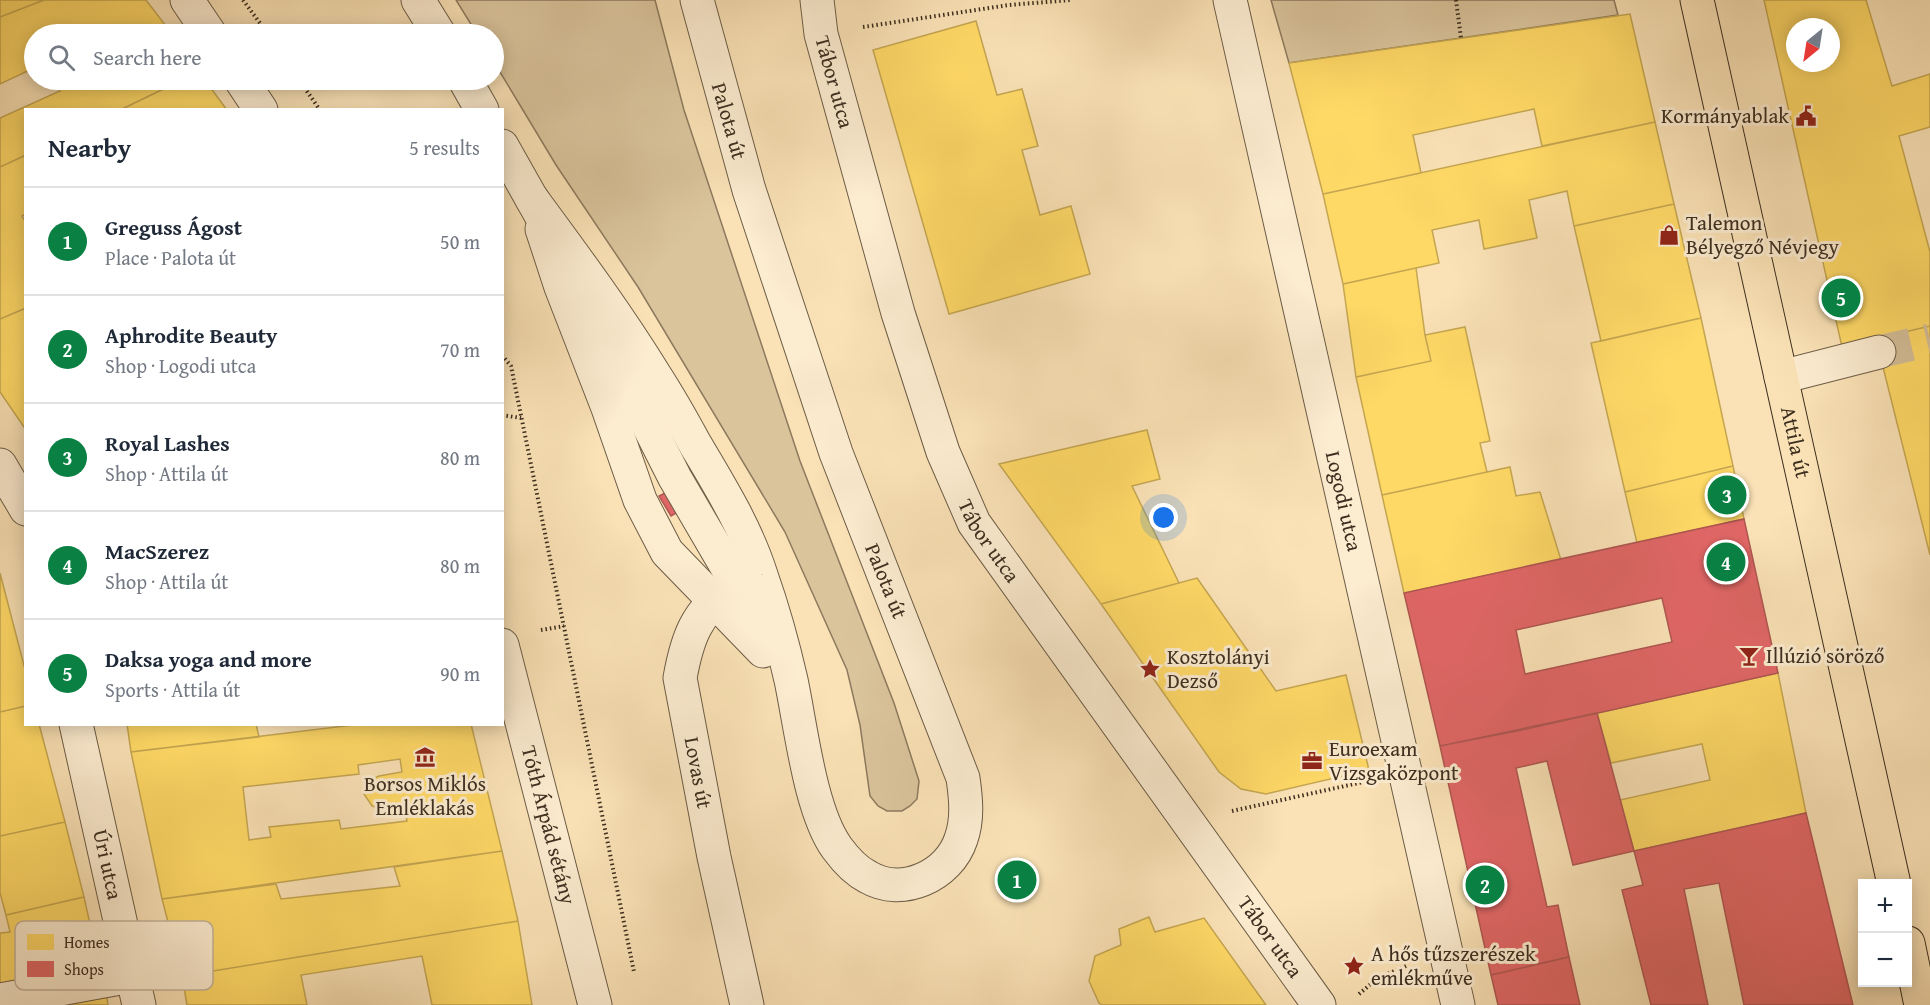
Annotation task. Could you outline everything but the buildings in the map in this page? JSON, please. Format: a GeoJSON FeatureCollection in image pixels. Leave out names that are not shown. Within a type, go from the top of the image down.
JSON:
{"type":"FeatureCollection","features":[{"type":"Feature","properties":{"kind":"main road","name":"Attila út"},"geometry":{"type":"LineString","coordinates":[[1697,0],[1893,879]]}},
{"type":"Feature","properties":{"kind":"main road"},"geometry":{"type":"LineString","coordinates":[[1912,962],[1921,1005]]}},
{"type":"Feature","properties":{"kind":"street"},"geometry":{"type":"LineString","coordinates":[[187,0],[203,24]]}},
{"type":"Feature","properties":{"kind":"street"},"geometry":{"type":"LineString","coordinates":[[418,0],[433,24]]}},
{"type":"Feature","properties":{"kind":"street","name":"Tábor utca"},"geometry":{"type":"LineString","coordinates":[[817,0],[821,34],[898,313],[943,452],[975,523],[1319,1005]]}},
{"type":"Feature","properties":{"kind":"street","name":"Logodi utca"},"geometry":{"type":"LineString","coordinates":[[1230,0],[1458,1005]]}},
{"type":"Feature","properties":{"kind":"street","name":"Palota út"},"geometry":{"type":"LineString","coordinates":[[504,150],[532,199],[675,478],[790,678],[821,816],[837,848],[851,865],[869,878],[890,884],[912,884],[928,878],[954,855],[961,840],[967,806],[963,778],[826,422],[749,190],[697,1]]}},
{"type":"Feature","properties":{"kind":"street"},"geometry":{"type":"LineString","coordinates":[[248,90],[260,108]]}},
{"type":"Feature","properties":{"kind":"street"},"geometry":{"type":"LineString","coordinates":[[471,90],[481,108]]}},
{"type":"Feature","properties":{"kind":"street","name":"Palota út"},"geometry":{"type":"LineString","coordinates":[[532,199],[561,288],[608,408],[640,500],[667,552],[737,586]]}},
{"type":"Feature","properties":{"kind":"street"},"geometry":{"type":"LineString","coordinates":[[1781,377],[1879,352]]}},
{"type":"Feature","properties":{"kind":"street"},"geometry":{"type":"LineString","coordinates":[[0,465],[24,505]]}},
{"type":"Feature","properties":{"kind":"street","name":"Lovas út"},"geometry":{"type":"LineString","coordinates":[[737,586],[692,630],[680,678],[714,857],[747,1005]]}},
{"type":"Feature","properties":{"kind":"street","name":"Tóth Árpád sétány"},"geometry":{"type":"LineString","coordinates":[[504,653],[595,1005]]}},
{"type":"Feature","properties":{"kind":"street","name":"Úri utca"},"geometry":{"type":"LineString","coordinates":[[76,726],[120,921]]}},
{"type":"Feature","properties":{"kind":"street"},"geometry":{"type":"LineString","coordinates":[[0,1000],[135,990]]}},
{"type":"Feature","properties":{"kind":"path"},"geometry":{"type":"LineString","coordinates":[[243,0],[261,24]]}},
{"type":"Feature","properties":{"kind":"path"},"geometry":{"type":"LineString","coordinates":[[821,34],[1009,5],[1071,0]]}},
{"type":"Feature","properties":{"kind":"path"},"geometry":{"type":"LineString","coordinates":[[1456,0],[1461,38]]}},
{"type":"Feature","properties":{"kind":"path"},"geometry":{"type":"LineString","coordinates":[[306,90],[320,108]]}},
{"type":"Feature","properties":{"kind":"path"},"geometry":{"type":"LineString","coordinates":[[504,357],[511,366],[522,417],[635,975]]}},
{"type":"Feature","properties":{"kind":"path"},"geometry":{"type":"LineString","coordinates":[[504,415],[522,417]]}},
{"type":"Feature","properties":{"kind":"path"},"geometry":{"type":"LineString","coordinates":[[1188,820],[1405,773]]}},
{"type":"Feature","properties":{"kind":"path"},"geometry":{"type":"LineString","coordinates":[[1354,998],[1378,978],[1445,949]]}},
{"type":"Feature","properties":{"kind":"shaded area"},"geometry":{"type":"Polygon","coordinates":[[[456,0],[655,0],[684,110],[800,461],[894,703],[919,781],[917,799],[902,811],[887,811],[878,806],[870,796],[860,725],[847,670],[785,532],[638,287],[556,165],[504,79],[504,24],[471,24],[456,0]]]}},
{"type":"Feature","properties":{"kind":"shaded area"},"geometry":{"type":"Polygon","coordinates":[[[1271,0],[1614,0],[1618,15],[1289,63],[1271,0]]]}},
{"type":"Feature","properties":{"kind":"tunnel"},"geometry":{"type":"LineString","coordinates":[[1879,352],[1930,340]]}},
{"type":"Feature","properties":{"kind":"place","name":"Kormányablak"},"geometry":{"type":"Point","coordinates":[1806,116]}},
{"type":"Feature","properties":{"kind":"place","name":"Talemon Bélyegző Névjegy"},"geometry":{"type":"Point","coordinates":[1669,235]}},
{"type":"Feature","properties":{"kind":"place","name":"Daksa yoga and more"},"geometry":{"type":"Point","coordinates":[1841,298]}},
{"type":"Feature","properties":{"kind":"place","name":"Royal Lashes"},"geometry":{"type":"Point","coordinates":[1727,495]}},
{"type":"Feature","properties":{"kind":"place","name":"MacSzerez"},"geometry":{"type":"Point","coordinates":[1726,562]}},
{"type":"Feature","properties":{"kind":"place","name":"Illúzió söröző"},"geometry":{"type":"Point","coordinates":[1749,656]}},
{"type":"Feature","properties":{"kind":"place","name":"Kosztolányi Dezső"},"geometry":{"type":"Point","coordinates":[1150,669]}},
{"type":"Feature","properties":{"kind":"place","name":"Borsos Miklós Emléklakás"},"geometry":{"type":"Point","coordinates":[425,757]}},
{"type":"Feature","properties":{"kind":"place","name":"Euroexam Vizsgaközpont"},"geometry":{"type":"Point","coordinates":[1312,761]}},
{"type":"Feature","properties":{"kind":"place","name":"Greguss Ágost"},"geometry":{"type":"Point","coordinates":[1017,880]}},
{"type":"Feature","properties":{"kind":"place","name":"Aphrodite Beauty"},"geometry":{"type":"Point","coordinates":[1485,885]}},
{"type":"Feature","properties":{"kind":"place","name":"A hős tűzszerészek emlékműve"},"geometry":{"type":"Point","coordinates":[1354,966]}}]}
